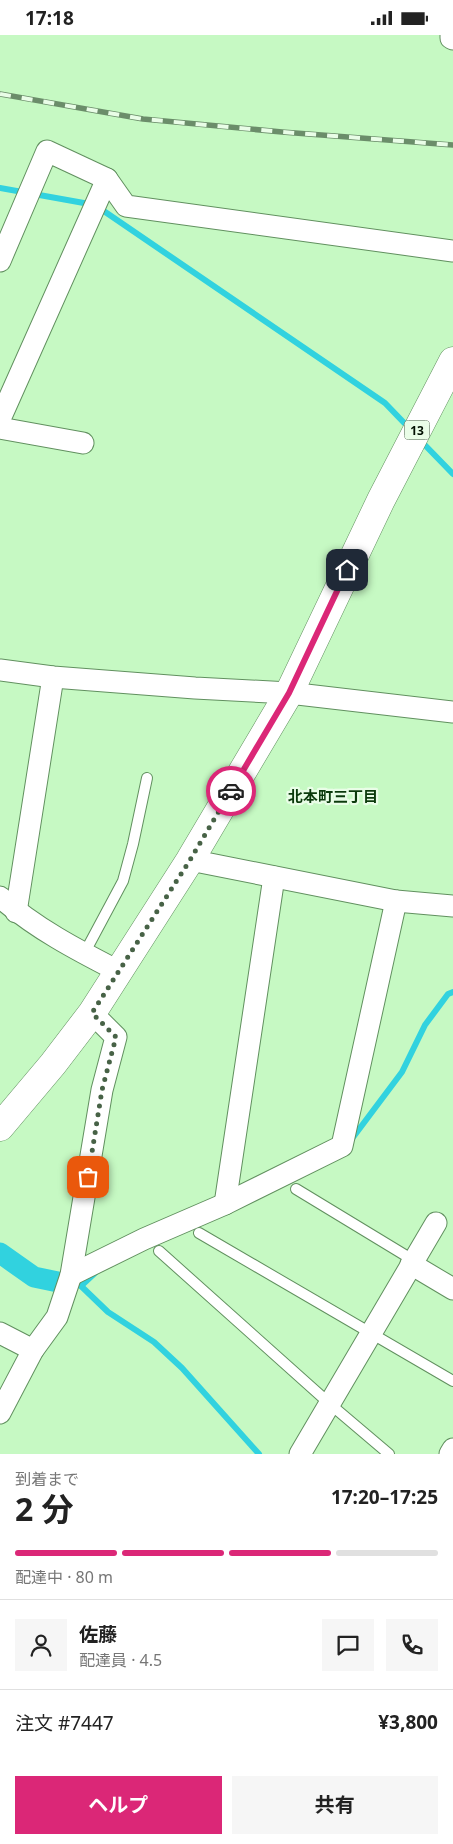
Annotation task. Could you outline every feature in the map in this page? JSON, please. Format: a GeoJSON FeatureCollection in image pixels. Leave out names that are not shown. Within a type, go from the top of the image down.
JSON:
{"type":"FeatureCollection","features":[{"type":"Feature","properties":{"kind":"main road","name":"13"},"geometry":{"type":"LineString","coordinates":[[0,1127],[53,1065],[92,1013],[190,860],[289,693],[381,500],[453,361]]}},
{"type":"Feature","properties":{"kind":"street"},"geometry":{"type":"LineString","coordinates":[[451,35],[453,39]]}},
{"type":"Feature","properties":{"kind":"street"},"geometry":{"type":"LineString","coordinates":[[0,261],[47,151],[107,179],[126,206],[453,251]]}},
{"type":"Feature","properties":{"kind":"street"},"geometry":{"type":"LineString","coordinates":[[0,419],[107,179]]}},
{"type":"Feature","properties":{"kind":"street"},"geometry":{"type":"LineString","coordinates":[[0,429],[83,443]]}},
{"type":"Feature","properties":{"kind":"street"},"geometry":{"type":"LineString","coordinates":[[0,670],[52,677],[289,693],[453,712]]}},
{"type":"Feature","properties":{"kind":"street"},"geometry":{"type":"LineString","coordinates":[[16,912],[52,677]]}},
{"type":"Feature","properties":{"kind":"street"},"geometry":{"type":"LineString","coordinates":[[190,860],[396,901],[453,906]]}},
{"type":"Feature","properties":{"kind":"street"},"geometry":{"type":"LineString","coordinates":[[225,1204],[274,877]]}},
{"type":"Feature","properties":{"kind":"street"},"geometry":{"type":"LineString","coordinates":[[0,897],[16,912],[84,954],[118,971]]}},
{"type":"Feature","properties":{"kind":"street"},"geometry":{"type":"LineString","coordinates":[[71,1275],[152,1235],[225,1204],[342,1146],[396,901]]}},
{"type":"Feature","properties":{"kind":"street"},"geometry":{"type":"LineString","coordinates":[[0,1413],[33,1350],[57,1317],[71,1275],[102,1090],[116,1037],[92,1013]]}},
{"type":"Feature","properties":{"kind":"street"},"geometry":{"type":"LineString","coordinates":[[300,1454],[436,1223]]}},
{"type":"Feature","properties":{"kind":"street"},"geometry":{"type":"LineString","coordinates":[[412,1262],[453,1289]]}},
{"type":"Feature","properties":{"kind":"street"},"geometry":{"type":"LineString","coordinates":[[0,1333],[33,1350]]}},
{"type":"Feature","properties":{"kind":"street"},"geometry":{"type":"LineString","coordinates":[[450,1454],[453,1449]]}},
{"type":"Feature","properties":{"kind":"lane"},"geometry":{"type":"LineString","coordinates":[[84,954],[123,881],[134,844],[147,777]]}},
{"type":"Feature","properties":{"kind":"lane"},"geometry":{"type":"LineString","coordinates":[[296,1189],[412,1262]]}},
{"type":"Feature","properties":{"kind":"lane"},"geometry":{"type":"LineString","coordinates":[[199,1233],[453,1381]]}},
{"type":"Feature","properties":{"kind":"lane"},"geometry":{"type":"LineString","coordinates":[[159,1251],[330,1404],[389,1454]]}},
{"type":"Feature","properties":{"kind":"waterway"},"geometry":{"type":"LineString","coordinates":[[0,188],[95,205],[385,403],[410,429]]}},
{"type":"Feature","properties":{"kind":"waterway"},"geometry":{"type":"LineString","coordinates":[[420,440],[453,474]]}},
{"type":"Feature","properties":{"kind":"waterway"},"geometry":{"type":"LineString","coordinates":[[351,1140],[402,1072],[425,1025],[448,994],[453,992]]}},
{"type":"Feature","properties":{"kind":"waterway"},"geometry":{"type":"LineString","coordinates":[[0,1253],[34,1277],[58,1282]]}},
{"type":"Feature","properties":{"kind":"waterway"},"geometry":{"type":"LineString","coordinates":[[81,1286],[96,1272]]}},
{"type":"Feature","properties":{"kind":"waterway"},"geometry":{"type":"LineString","coordinates":[[79,1285],[108,1312],[154,1342],[182,1368],[259,1454]]}},
{"type":"Feature","properties":{"kind":"railway"},"geometry":{"type":"LineString","coordinates":[[0,94],[143,119],[453,145]]}},
{"type":"Feature","properties":{"kind":"way so far"},"geometry":{"type":"LineString","coordinates":[[88,1177],[102,1090],[116,1037],[92,1013],[190,860],[231,791]]}},
{"type":"Feature","properties":{"kind":"district","name":"北本町三丁目"},"geometry":{"type":"Point","coordinates":[333,796]}},
{"type":"Feature","properties":{"kind":"route"},"geometry":{"type":"LineString","coordinates":[[231,791],[289,693],[347,570]]}}]}
